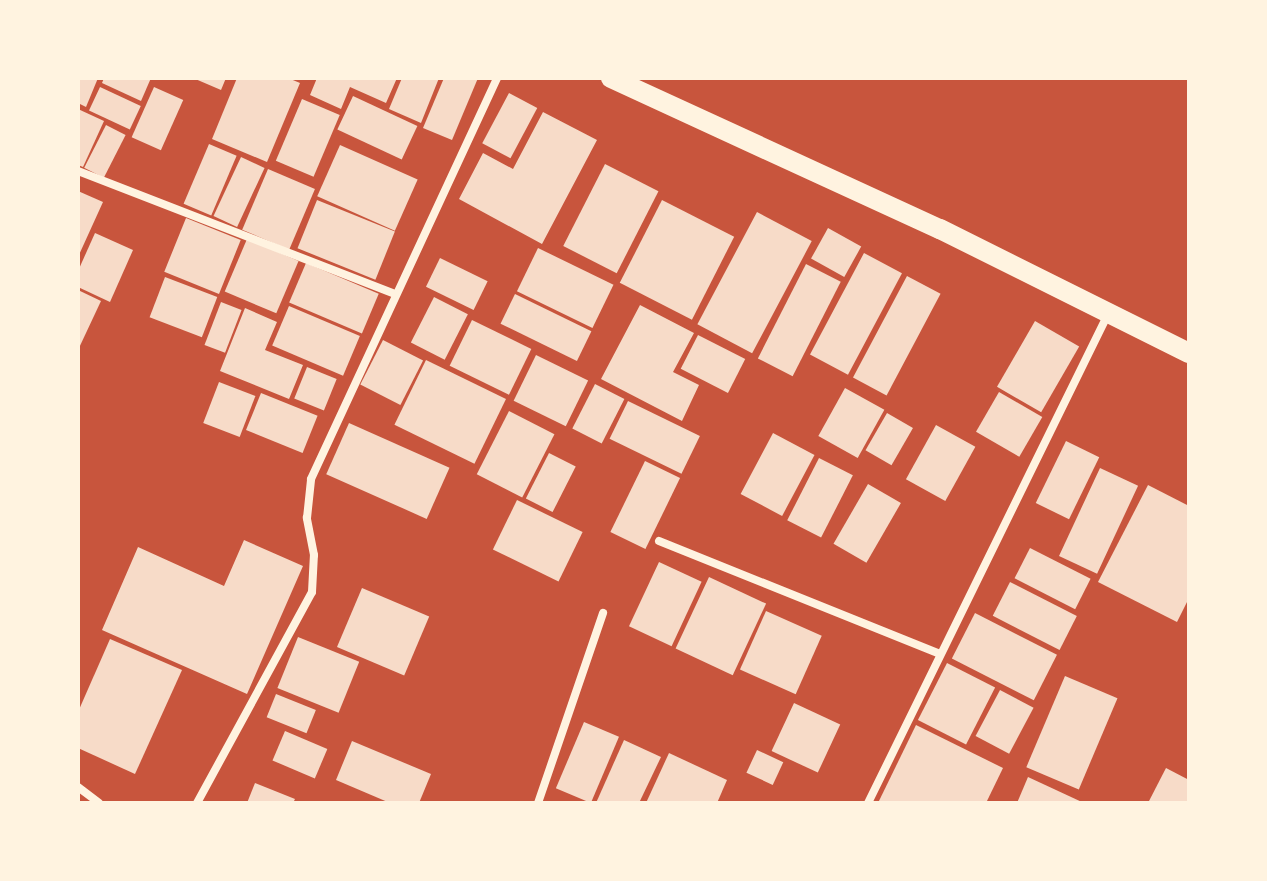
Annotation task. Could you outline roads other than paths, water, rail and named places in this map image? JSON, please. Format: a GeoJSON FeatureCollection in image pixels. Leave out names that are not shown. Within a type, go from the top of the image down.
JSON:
{"type":"FeatureCollection","features":[{"type":"Feature","properties":{"kind":"main road"},"geometry":{"type":"LineString","coordinates":[[611,78],[940,229],[1107,316],[1189,353]]}},
{"type":"Feature","properties":{"kind":"street"},"geometry":{"type":"LineString","coordinates":[[197,803],[312,592],[314,555],[307,518],[311,479],[393,293],[497,78]]}},
{"type":"Feature","properties":{"kind":"street"},"geometry":{"type":"LineString","coordinates":[[78,171],[393,293]]}},
{"type":"Feature","properties":{"kind":"street"},"geometry":{"type":"LineString","coordinates":[[868,803],[1107,316]]}},
{"type":"Feature","properties":{"kind":"street"},"geometry":{"type":"LineString","coordinates":[[659,541],[940,654]]}},
{"type":"Feature","properties":{"kind":"street"},"geometry":{"type":"LineString","coordinates":[[538,803],[603,613]]}},
{"type":"Feature","properties":{"kind":"street"},"geometry":{"type":"LineString","coordinates":[[78,787],[99,803]]}}]}
